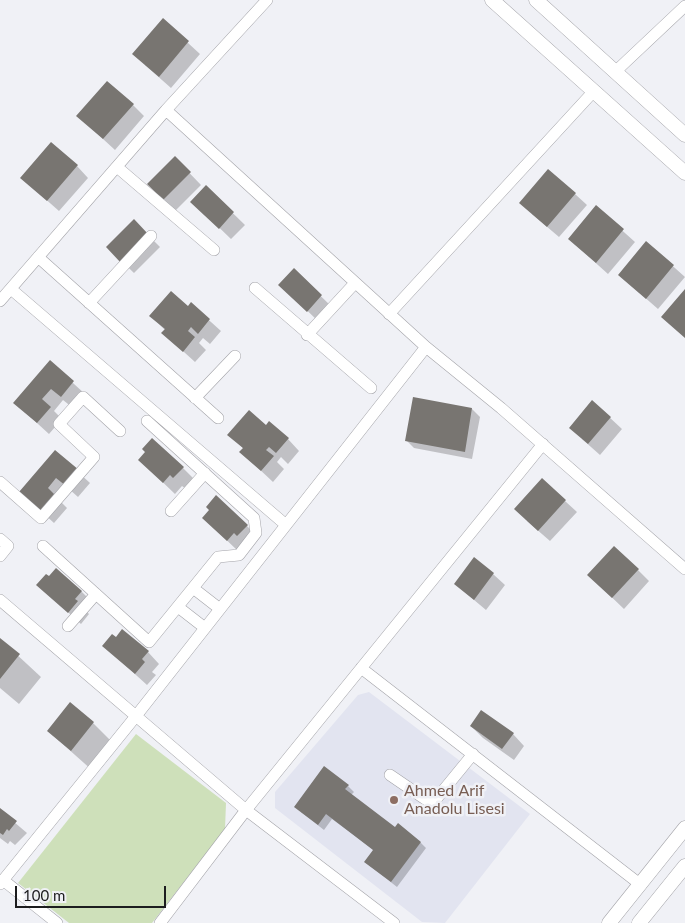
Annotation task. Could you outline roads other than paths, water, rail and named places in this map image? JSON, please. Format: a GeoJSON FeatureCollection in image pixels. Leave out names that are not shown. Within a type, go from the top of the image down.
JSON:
{"type":"FeatureCollection","features":[{"type":"Feature","properties":{"kind":"main road"},"geometry":{"type":"LineString","coordinates":[[492,0],[685,174]]}},
{"type":"Feature","properties":{"kind":"main road"},"geometry":{"type":"LineString","coordinates":[[536,0],[685,135]]}},
{"type":"Feature","properties":{"kind":"main road"},"geometry":{"type":"LineString","coordinates":[[609,923],[685,828]]}},
{"type":"Feature","properties":{"kind":"main road"},"geometry":{"type":"LineString","coordinates":[[640,923],[685,866]]}},
{"type":"Feature","properties":{"kind":"street"},"geometry":{"type":"LineString","coordinates":[[0,301],[166,110],[267,0]]}},
{"type":"Feature","properties":{"kind":"street"},"geometry":{"type":"LineString","coordinates":[[616,71],[685,6]]}},
{"type":"Feature","properties":{"kind":"street"},"geometry":{"type":"LineString","coordinates":[[389,314],[593,92]]}},
{"type":"Feature","properties":{"kind":"street"},"geometry":{"type":"LineString","coordinates":[[166,110],[426,347],[543,444],[685,569]]}},
{"type":"Feature","properties":{"kind":"street"},"geometry":{"type":"LineString","coordinates":[[117,167],[214,250]]}},
{"type":"Feature","properties":{"kind":"street"},"geometry":{"type":"LineString","coordinates":[[89,303],[151,236]]}},
{"type":"Feature","properties":{"kind":"street"},"geometry":{"type":"LineString","coordinates":[[38,257],[218,418]]}},
{"type":"Feature","properties":{"kind":"street"},"geometry":{"type":"LineString","coordinates":[[307,335],[355,283]]}},
{"type":"Feature","properties":{"kind":"street"},"geometry":{"type":"LineString","coordinates":[[255,288],[307,335],[371,388]]}},
{"type":"Feature","properties":{"kind":"street"},"geometry":{"type":"LineString","coordinates":[[11,289],[286,525]]}},
{"type":"Feature","properties":{"kind":"street"},"geometry":{"type":"LineString","coordinates":[[57,923],[2,882],[206,628],[426,347]]}},
{"type":"Feature","properties":{"kind":"street"},"geometry":{"type":"LineString","coordinates":[[195,398],[236,356]]}},
{"type":"Feature","properties":{"kind":"street"},"geometry":{"type":"LineString","coordinates":[[0,482],[41,518],[94,457],[59,424],[83,397],[120,431]]}},
{"type":"Feature","properties":{"kind":"street"},"geometry":{"type":"LineString","coordinates":[[43,546],[150,642],[218,557],[239,555],[256,533],[254,518],[146,421]]}},
{"type":"Feature","properties":{"kind":"street"},"geometry":{"type":"LineString","coordinates":[[160,923],[246,810],[543,444]]}},
{"type":"Feature","properties":{"kind":"street"},"geometry":{"type":"LineString","coordinates":[[171,511],[205,474]]}},
{"type":"Feature","properties":{"kind":"street"},"geometry":{"type":"LineString","coordinates":[[0,539],[8,546],[0,556]]}},
{"type":"Feature","properties":{"kind":"street"},"geometry":{"type":"LineString","coordinates":[[193,588],[220,609]]}},
{"type":"Feature","properties":{"kind":"street"},"geometry":{"type":"LineString","coordinates":[[68,626],[96,594]]}},
{"type":"Feature","properties":{"kind":"street"},"geometry":{"type":"LineString","coordinates":[[0,600],[246,810],[394,923]]}},
{"type":"Feature","properties":{"kind":"street"},"geometry":{"type":"LineString","coordinates":[[178,607],[206,628]]}},
{"type":"Feature","properties":{"kind":"street"},"geometry":{"type":"LineString","coordinates":[[361,668],[641,885]]}},
{"type":"Feature","properties":{"kind":"street"},"geometry":{"type":"LineString","coordinates":[[390,775],[428,801],[438,798],[473,754]]}},
{"type":"Feature","properties":{"kind":"place","name":"Ahmed Arif Anadolu Lisesi"},"geometry":{"type":"Point","coordinates":[394,800]}}]}
